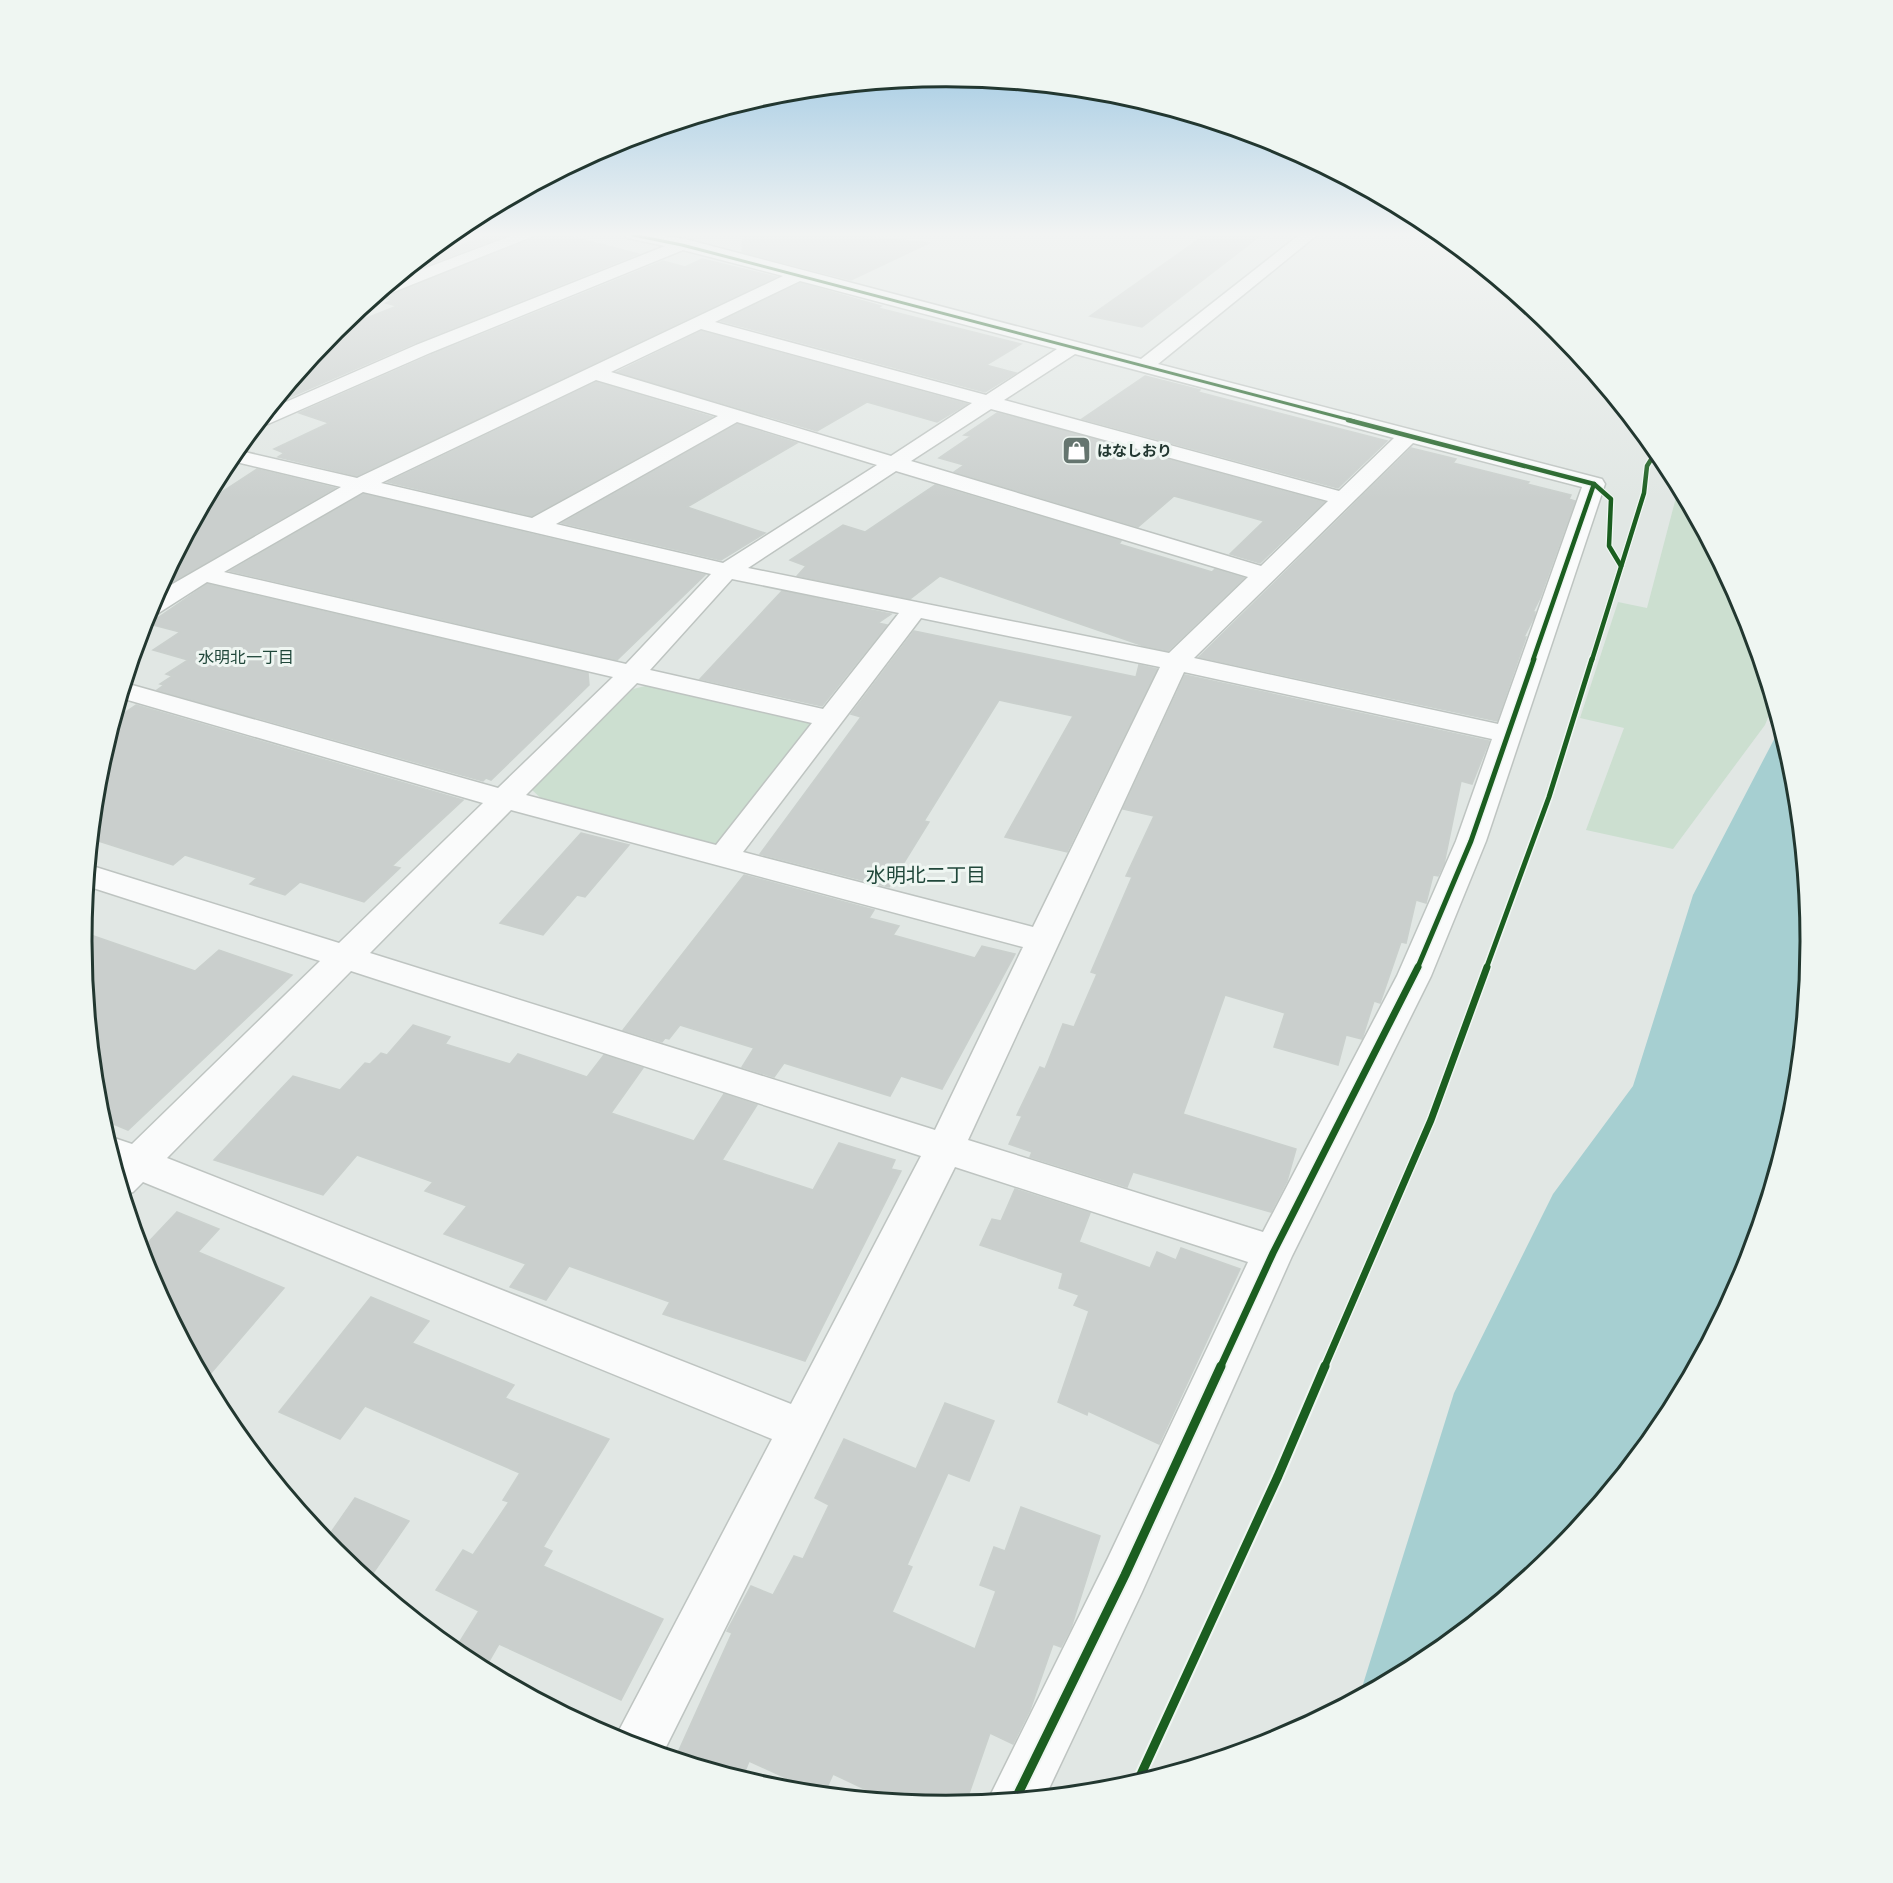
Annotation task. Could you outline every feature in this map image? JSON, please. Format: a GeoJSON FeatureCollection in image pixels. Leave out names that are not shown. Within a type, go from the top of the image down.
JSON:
{"type":"FeatureCollection","features":[{"type":"Feature","properties":{"kind":"street"},"geometry":{"type":"LineString","coordinates":[[275,414],[488,323]]}},
{"type":"Feature","properties":{"kind":"street"},"geometry":{"type":"LineString","coordinates":[[164,599],[203,574],[362,484],[700,323],[1345,499]]}},
{"type":"Feature","properties":{"kind":"street"},"geometry":{"type":"LineString","coordinates":[[981,323],[1594,484],[1471,841],[1414,976],[1273,1253],[1125,1575],[1019,1793]]}},
{"type":"Feature","properties":{"kind":"street"},"geometry":{"type":"LineString","coordinates":[[1144,366],[1199,323]]}},
{"type":"Feature","properties":{"kind":"street"},"geometry":{"type":"LineString","coordinates":[[801,1429],[123,1165],[346,956],[632,673],[728,571],[1073,347]]}},
{"type":"Feature","properties":{"kind":"street"},"geometry":{"type":"LineString","coordinates":[[594,373],[1266,575]]}},
{"type":"Feature","properties":{"kind":"street"},"geometry":{"type":"LineString","coordinates":[[537,525],[735,415]]}},
{"type":"Feature","properties":{"kind":"street"},"geometry":{"type":"LineString","coordinates":[[642,1740],[945,1148],[1175,662],[1408,436]]}},
{"type":"Feature","properties":{"kind":"street"},"geometry":{"type":"LineString","coordinates":[[243,457],[728,571],[1175,662],[1507,734]]}},
{"type":"Feature","properties":{"kind":"street"},"geometry":{"type":"LineString","coordinates":[[203,574],[829,719]]}},
{"type":"Feature","properties":{"kind":"street"},"geometry":{"type":"LineString","coordinates":[[723,857],[915,609]]}},
{"type":"Feature","properties":{"kind":"street"},"geometry":{"type":"LineString","coordinates":[[129,692],[504,800],[1043,941]]}},
{"type":"Feature","properties":{"kind":"street"},"geometry":{"type":"LineString","coordinates":[[95,877],[1273,1253]]}},
{"type":"Feature","properties":{"kind":"green space"},"geometry":{"type":"Polygon","coordinates":[[[1676,497],[1713,564],[1736,614],[1770,713],[1765,725],[1673,849],[1586,830],[1624,728],[1580,718],[1618,602],[1647,608],[1676,497]]]}},
{"type":"Feature","properties":{"kind":"green space"},"geometry":{"type":"Polygon","coordinates":[[[649,685],[812,722],[721,849],[545,802],[531,789],[633,689],[649,685]]]}},
{"type":"Feature","properties":{"kind":"water"},"geometry":{"type":"Polygon","coordinates":[[[1776,736],[1794,830],[1799,886],[1801,942],[1799,997],[1794,1053],[1785,1108],[1756,1216],[1736,1269],[1687,1369],[1624,1462],[1589,1505],[1551,1546],[1467,1619],[1421,1652],[1362,1688],[1454,1393],[1553,1194],[1633,1086],[1693,895],[1776,736]]]}},
{"type":"Feature","properties":{"kind":"building"},"geometry":{"type":"Polygon","coordinates":[[[357,323],[465,323],[288,398],[357,323]]]}},
{"type":"Feature","properties":{"kind":"building"},"geometry":{"type":"Polygon","coordinates":[[[510,323],[679,323],[357,476],[278,457],[284,453],[274,449],[329,423],[299,413],[510,323]]]}},
{"type":"Feature","properties":{"kind":"building"},"geometry":{"type":"Polygon","coordinates":[[[728,323],[937,323],[1021,344],[986,365],[1016,373],[985,392],[728,323]]]}},
{"type":"Feature","properties":{"kind":"building"},"geometry":{"type":"Polygon","coordinates":[[[1122,323],[1147,323],[1142,327],[1122,323]]]}},
{"type":"Feature","properties":{"kind":"building"},"geometry":{"type":"Polygon","coordinates":[[[701,331],[967,404],[937,422],[867,402],[817,431],[617,372],[701,331]]]}},
{"type":"Feature","properties":{"kind":"building"},"geometry":{"type":"Polygon","coordinates":[[[1145,376],[1387,441],[1338,488],[1082,419],[1145,376]]]}},
{"type":"Feature","properties":{"kind":"building"},"geometry":{"type":"Polygon","coordinates":[[[596,382],[712,417],[532,516],[388,482],[596,382]]]}},
{"type":"Feature","properties":{"kind":"building"},"geometry":{"type":"Polygon","coordinates":[[[997,413],[1324,502],[1260,563],[1230,554],[1264,521],[1174,496],[1138,527],[954,472],[964,465],[939,458],[971,436],[964,435],[997,413]]]}},
{"type":"Feature","properties":{"kind":"building"},"geometry":{"type":"Polygon","coordinates":[[[737,424],[797,443],[687,507],[765,533],[721,560],[562,523],[737,424]]]}},
{"type":"Feature","properties":{"kind":"building"},"geometry":{"type":"Polygon","coordinates":[[[1411,448],[1456,459],[1453,463],[1571,495],[1569,499],[1575,501],[1533,612],[1535,612],[1534,617],[1524,637],[1526,637],[1497,721],[1199,657],[1411,448]]]}},
{"type":"Feature","properties":{"kind":"building"},"geometry":{"type":"Polygon","coordinates":[[[257,469],[335,488],[171,583],[206,514],[219,494],[257,469]]]}},
{"type":"Feature","properties":{"kind":"building"},"geometry":{"type":"Polygon","coordinates":[[[935,485],[1121,541],[1119,544],[1212,572],[1215,569],[1244,578],[1168,651],[1144,646],[940,576],[910,599],[797,576],[806,566],[790,560],[843,525],[865,532],[935,485]]]}},
{"type":"Feature","properties":{"kind":"building"},"geometry":{"type":"Polygon","coordinates":[[[363,494],[705,575],[617,660],[230,571],[363,494]]]}},
{"type":"Feature","properties":{"kind":"building"},"geometry":{"type":"Polygon","coordinates":[[[207,584],[588,673],[589,685],[491,780],[486,778],[483,781],[157,690],[164,685],[160,684],[172,676],[166,674],[188,660],[153,650],[180,632],[153,625],[155,620],[207,584]]]}},
{"type":"Feature","properties":{"kind":"building"},"geometry":{"type":"Polygon","coordinates":[[[782,591],[891,614],[878,623],[887,625],[822,706],[700,679],[782,591]]]}},
{"type":"Feature","properties":{"kind":"building"},"geometry":{"type":"Polygon","coordinates":[[[914,631],[1136,677],[1139,665],[1157,669],[1067,852],[1005,837],[1073,716],[999,700],[924,821],[929,822],[889,887],[760,854],[861,717],[851,714],[914,631]]]}},
{"type":"Feature","properties":{"kind":"building"},"geometry":{"type":"Polygon","coordinates":[[[1185,675],[1489,741],[1472,784],[1461,781],[1444,864],[1438,876],[1433,875],[1426,903],[1416,900],[1406,943],[1401,942],[1380,1003],[1374,1001],[1362,1039],[1346,1035],[1338,1065],[1274,1047],[1285,1013],[1225,995],[1183,1114],[1296,1149],[1287,1181],[1271,1212],[1133,1172],[1127,1187],[1030,1157],[1032,1152],[1009,1144],[1022,1116],[1017,1115],[1040,1067],[1045,1069],[1063,1024],[1074,1027],[1097,974],[1091,972],[1132,877],[1126,876],[1154,816],[1123,809],[1185,675]]]}},
{"type":"Feature","properties":{"kind":"building"},"geometry":{"type":"Polygon","coordinates":[[[136,705],[463,800],[392,866],[400,868],[364,902],[300,882],[285,895],[250,884],[257,878],[185,855],[173,865],[98,841],[108,775],[123,714],[136,705]]]}},
{"type":"Feature","properties":{"kind":"building"},"geometry":{"type":"Polygon","coordinates":[[[581,833],[629,845],[585,897],[577,895],[543,935],[500,923],[581,833]]]}},
{"type":"Feature","properties":{"kind":"building"},"geometry":{"type":"Polygon","coordinates":[[[744,875],[874,910],[869,918],[899,926],[893,935],[975,958],[982,946],[1015,954],[942,1089],[901,1076],[890,1096],[784,1063],[774,1077],[742,1067],[754,1048],[680,1025],[669,1039],[665,1038],[662,1042],[623,1030],[744,875]]]}},
{"type":"Feature","properties":{"kind":"building"},"geometry":{"type":"Polygon","coordinates":[[[92,936],[195,971],[219,950],[292,975],[128,1130],[112,1123],[108,1108],[99,1053],[92,936]]]}},
{"type":"Feature","properties":{"kind":"building"},"geometry":{"type":"Polygon","coordinates":[[[413,1025],[450,1037],[445,1044],[510,1064],[518,1054],[587,1077],[604,1055],[643,1068],[611,1113],[694,1141],[724,1094],[757,1105],[722,1160],[813,1190],[839,1143],[895,1160],[891,1169],[901,1171],[805,1361],[663,1314],[670,1302],[569,1266],[546,1300],[510,1287],[526,1264],[444,1234],[467,1206],[425,1191],[433,1182],[357,1155],[323,1195],[214,1160],[293,1076],[340,1090],[365,1063],[370,1064],[381,1053],[387,1055],[413,1025]]]}},
{"type":"Feature","properties":{"kind":"building"},"geometry":{"type":"Polygon","coordinates":[[[1015,1189],[1090,1213],[1079,1242],[1150,1268],[1157,1252],[1176,1260],[1181,1248],[1240,1269],[1159,1444],[1088,1411],[1087,1415],[1058,1402],[1089,1311],[1074,1305],[1079,1295],[1059,1288],[1063,1273],[980,1245],[992,1219],[1001,1221],[1015,1189]]]}},
{"type":"Feature","properties":{"kind":"building"},"geometry":{"type":"Polygon","coordinates":[[[177,1212],[219,1229],[198,1252],[284,1288],[210,1375],[180,1319],[147,1243],[177,1212]]]}},
{"type":"Feature","properties":{"kind":"building"},"geometry":{"type":"Polygon","coordinates":[[[371,1297],[429,1321],[412,1343],[514,1385],[505,1398],[609,1439],[543,1547],[552,1551],[543,1566],[663,1619],[621,1700],[499,1644],[488,1662],[459,1643],[479,1611],[436,1590],[463,1550],[473,1555],[509,1502],[503,1500],[520,1473],[365,1406],[340,1439],[279,1412],[371,1297]]]}},
{"type":"Feature","properties":{"kind":"building"},"geometry":{"type":"Polygon","coordinates":[[[945,1403],[994,1421],[969,1481],[948,1473],[907,1565],[912,1567],[892,1612],[975,1649],[996,1591],[980,1585],[994,1547],[1005,1551],[1021,1507],[1100,1536],[1071,1628],[1061,1647],[1053,1644],[1030,1710],[1013,1744],[990,1733],[968,1795],[946,1796],[872,1792],[833,1774],[827,1788],[796,1783],[749,1761],[745,1772],[678,1753],[732,1633],[727,1631],[751,1586],[773,1595],[794,1556],[803,1559],[829,1505],[815,1498],[844,1439],[916,1469],[945,1403]]]}},
{"type":"Feature","properties":{"kind":"building"},"geometry":{"type":"Polygon","coordinates":[[[355,1498],[409,1521],[372,1574],[330,1533],[355,1498]]]}},
{"type":"Feature","properties":{"kind":"cycle path"},"geometry":{"type":"LineString","coordinates":[[979,323],[1594,484],[1611,499],[1609,546],[1621,566]]}},
{"type":"Feature","properties":{"kind":"cycle path"},"geometry":{"type":"LineString","coordinates":[[1141,1773],[1278,1476],[1431,1120],[1549,797],[1644,493],[1647,466],[1651,459]]}},
{"type":"Feature","properties":{"kind":"cycle path"},"geometry":{"type":"LineString","coordinates":[[1019,1793],[1125,1575],[1273,1253],[1414,976],[1471,841],[1594,484]]}},
{"type":"Feature","properties":{"kind":"place","name":"はなしおり"},"geometry":{"type":"Point","coordinates":[1076,451]}},
{"type":"Feature","properties":{"kind":"district","name":"水明北一丁目"},"geometry":{"type":"Point","coordinates":[246,657]}},
{"type":"Feature","properties":{"kind":"district","name":"水明北二丁目"},"geometry":{"type":"Point","coordinates":[926,875]}}]}
